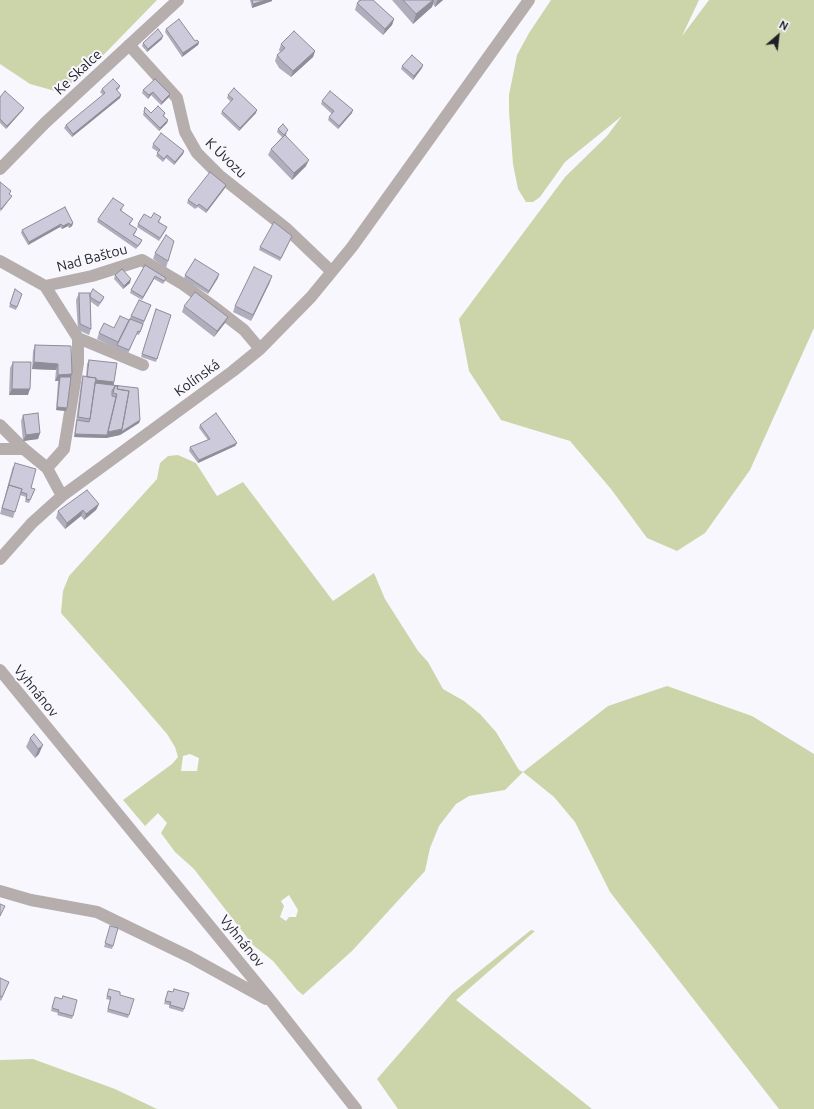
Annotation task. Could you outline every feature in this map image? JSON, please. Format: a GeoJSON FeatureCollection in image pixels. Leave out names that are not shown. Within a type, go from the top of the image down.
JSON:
{"type":"FeatureCollection","features":[{"type":"Feature","properties":{"kind":"street","name":"Ke Skalce"},"geometry":{"type":"LineString","coordinates":[[0,169],[44,123],[178,0]]}},
{"type":"Feature","properties":{"kind":"street","name":"Kolínská"},"geometry":{"type":"LineString","coordinates":[[0,559],[32,523],[62,496],[233,371],[260,348],[311,297],[352,247],[529,0]]}},
{"type":"Feature","properties":{"kind":"street","name":"K Úvozu"},"geometry":{"type":"LineString","coordinates":[[129,45],[177,98],[185,132],[197,153],[220,176],[287,229],[332,272]]}},
{"type":"Feature","properties":{"kind":"street","name":"Nad Baštou"},"geometry":{"type":"LineString","coordinates":[[45,286],[92,276],[142,260],[181,283],[213,306],[244,330],[260,348]]}},
{"type":"Feature","properties":{"kind":"street","name":"Nad Baštou"},"geometry":{"type":"LineString","coordinates":[[0,261],[45,286],[78,338]]}},
{"type":"Feature","properties":{"kind":"street"},"geometry":{"type":"LineString","coordinates":[[47,468],[64,449],[78,363],[78,338],[143,365]]}},
{"type":"Feature","properties":{"kind":"street"},"geometry":{"type":"LineString","coordinates":[[0,425],[24,449],[47,468],[62,496]]}},
{"type":"Feature","properties":{"kind":"street"},"geometry":{"type":"LineString","coordinates":[[0,449],[24,449]]}},
{"type":"Feature","properties":{"kind":"street","name":"Vyhnánov"},"geometry":{"type":"LineString","coordinates":[[0,670],[272,1002]]}},
{"type":"Feature","properties":{"kind":"street","name":"Vyhnánov"},"geometry":{"type":"LineString","coordinates":[[0,891],[31,900],[97,912],[190,957],[272,1002]]}},
{"type":"Feature","properties":{"kind":"street"},"geometry":{"type":"LineString","coordinates":[[272,1002],[356,1109]]}},
{"type":"Feature","properties":{"kind":"green space"},"geometry":{"type":"Polygon","coordinates":[[[0,0],[157,0],[81,78],[55,91],[30,84],[0,64],[0,0]]]}},
{"type":"Feature","properties":{"kind":"green space"},"geometry":{"type":"Polygon","coordinates":[[[551,0],[699,0],[682,36],[709,0],[814,0],[814,328],[750,470],[705,533],[677,551],[647,538],[611,489],[570,441],[501,420],[469,371],[459,319],[565,177],[607,136],[622,116],[565,162],[540,197],[533,202],[526,202],[518,189],[513,164],[509,95],[517,55],[529,33],[551,0]]]}},
{"type":"Feature","properties":{"kind":"green space"},"geometry":{"type":"Polygon","coordinates":[[[178,455],[196,463],[217,496],[243,482],[333,601],[374,573],[385,599],[418,651],[428,662],[443,689],[464,701],[480,714],[496,732],[519,770],[523,772],[505,790],[469,796],[456,804],[439,826],[430,848],[425,871],[352,951],[303,995],[273,961],[253,945],[194,869],[175,852],[161,833],[167,823],[158,813],[145,826],[123,800],[172,764],[178,757],[175,747],[167,734],[61,613],[63,591],[69,576],[157,479],[160,463],[168,456],[178,455]],[[190,754],[183,756],[181,771],[197,771],[199,758],[190,754]],[[289,895],[281,901],[284,906],[280,917],[286,921],[289,917],[296,917],[298,910],[289,895]]]}},
{"type":"Feature","properties":{"kind":"green space"},"geometry":{"type":"Polygon","coordinates":[[[667,686],[752,716],[814,754],[814,1109],[779,1109],[610,892],[575,822],[554,797],[523,772],[608,706],[667,686]]]}},
{"type":"Feature","properties":{"kind":"green space"},"geometry":{"type":"Polygon","coordinates":[[[531,930],[535,931],[456,1000],[592,1109],[398,1109],[377,1079],[452,993],[531,930]]]}},
{"type":"Feature","properties":{"kind":"green space"},"geometry":{"type":"Polygon","coordinates":[[[33,1059],[115,1089],[157,1109],[0,1109],[0,1060],[33,1059]]]}},
{"type":"Feature","properties":{"kind":"building"},"geometry":{"type":"Polygon","coordinates":[[[252,0],[266,0],[253,4],[252,0]]]}},
{"type":"Feature","properties":{"kind":"building"},"geometry":{"type":"Polygon","coordinates":[[[361,0],[373,0],[394,19],[385,29],[357,3],[361,0]]]}},
{"type":"Feature","properties":{"kind":"building"},"geometry":{"type":"Polygon","coordinates":[[[403,0],[433,0],[416,14],[403,0]]]}},
{"type":"Feature","properties":{"kind":"building"},"geometry":{"type":"Polygon","coordinates":[[[179,19],[195,41],[197,40],[199,42],[183,53],[166,29],[179,19]]]}},
{"type":"Feature","properties":{"kind":"building"},"geometry":{"type":"Polygon","coordinates":[[[158,29],[163,36],[148,49],[143,43],[158,29]]]}},
{"type":"Feature","properties":{"kind":"building"},"geometry":{"type":"Polygon","coordinates":[[[294,31],[315,51],[293,71],[277,55],[285,48],[281,44],[294,31]]]}},
{"type":"Feature","properties":{"kind":"building"},"geometry":{"type":"Polygon","coordinates":[[[412,55],[423,65],[414,76],[402,66],[412,55]]]}},
{"type":"Feature","properties":{"kind":"building"},"geometry":{"type":"Polygon","coordinates":[[[113,79],[120,86],[116,89],[121,95],[73,134],[66,125],[105,93],[102,89],[113,79]]]}},
{"type":"Feature","properties":{"kind":"building"},"geometry":{"type":"Polygon","coordinates":[[[155,79],[170,94],[162,102],[153,92],[149,95],[143,90],[155,79]]]}},
{"type":"Feature","properties":{"kind":"building"},"geometry":{"type":"Polygon","coordinates":[[[234,88],[257,110],[240,128],[222,111],[233,99],[228,95],[234,88]]]}},
{"type":"Feature","properties":{"kind":"building"},"geometry":{"type":"Polygon","coordinates":[[[5,91],[24,108],[7,126],[0,119],[0,97],[5,91]]]}},
{"type":"Feature","properties":{"kind":"building"},"geometry":{"type":"Polygon","coordinates":[[[330,91],[353,110],[339,126],[329,117],[334,111],[322,101],[330,91]]]}},
{"type":"Feature","properties":{"kind":"building"},"geometry":{"type":"Polygon","coordinates":[[[158,106],[165,113],[163,116],[168,120],[160,128],[144,112],[145,107],[151,113],[158,106]]]}},
{"type":"Feature","properties":{"kind":"building"},"geometry":{"type":"Polygon","coordinates":[[[283,124],[288,130],[284,135],[278,129],[283,124]]]}},
{"type":"Feature","properties":{"kind":"building"},"geometry":{"type":"Polygon","coordinates":[[[161,133],[184,151],[175,162],[167,155],[164,159],[157,153],[160,150],[153,144],[161,133]]]}},
{"type":"Feature","properties":{"kind":"building"},"geometry":{"type":"Polygon","coordinates":[[[285,135],[309,160],[294,173],[271,149],[285,135]]]}},
{"type":"Feature","properties":{"kind":"building"},"geometry":{"type":"Polygon","coordinates":[[[210,172],[226,185],[207,210],[199,204],[197,206],[188,200],[210,172]]]}},
{"type":"Feature","properties":{"kind":"building"},"geometry":{"type":"Polygon","coordinates":[[[0,182],[11,191],[9,194],[12,196],[1,209],[0,209],[0,182]]]}},
{"type":"Feature","properties":{"kind":"building"},"geometry":{"type":"Polygon","coordinates":[[[113,198],[124,205],[120,210],[133,219],[129,224],[137,229],[133,235],[142,240],[138,246],[98,219],[113,198]]]}},
{"type":"Feature","properties":{"kind":"building"},"geometry":{"type":"Polygon","coordinates":[[[65,207],[73,223],[63,226],[61,224],[29,242],[22,230],[65,207]]]}},
{"type":"Feature","properties":{"kind":"building"},"geometry":{"type":"Polygon","coordinates":[[[154,213],[161,217],[158,222],[167,227],[160,238],[138,224],[144,214],[151,218],[154,213]]]}},
{"type":"Feature","properties":{"kind":"building"},"geometry":{"type":"Polygon","coordinates":[[[274,222],[292,236],[281,258],[260,247],[274,222]]]}},
{"type":"Feature","properties":{"kind":"building"},"geometry":{"type":"Polygon","coordinates":[[[166,235],[174,241],[168,261],[155,253],[166,235]]]}},
{"type":"Feature","properties":{"kind":"building"},"geometry":{"type":"Polygon","coordinates":[[[195,259],[219,274],[209,291],[185,275],[195,259]]]}},
{"type":"Feature","properties":{"kind":"building"},"geometry":{"type":"Polygon","coordinates":[[[145,265],[166,278],[164,281],[155,276],[143,297],[131,290],[145,265]]]}},
{"type":"Feature","properties":{"kind":"building"},"geometry":{"type":"Polygon","coordinates":[[[254,267],[272,276],[253,315],[235,306],[254,267]]]}},
{"type":"Feature","properties":{"kind":"building"},"geometry":{"type":"Polygon","coordinates":[[[122,269],[131,279],[124,286],[115,275],[122,269]]]}},
{"type":"Feature","properties":{"kind":"building"},"geometry":{"type":"Polygon","coordinates":[[[15,289],[22,294],[17,307],[10,304],[15,289]]]}},
{"type":"Feature","properties":{"kind":"building"},"geometry":{"type":"Polygon","coordinates":[[[93,289],[104,297],[100,303],[90,297],[93,289]]]}},
{"type":"Feature","properties":{"kind":"building"},"geometry":{"type":"Polygon","coordinates":[[[195,292],[228,317],[217,331],[184,306],[195,292]]]}},
{"type":"Feature","properties":{"kind":"building"},"geometry":{"type":"Polygon","coordinates":[[[79,293],[90,293],[91,329],[80,324],[79,293]]]}},
{"type":"Feature","properties":{"kind":"building"},"geometry":{"type":"Polygon","coordinates":[[[139,300],[151,305],[144,321],[131,316],[139,300]]]}},
{"type":"Feature","properties":{"kind":"building"},"geometry":{"type":"Polygon","coordinates":[[[156,309],[171,315],[157,359],[142,354],[156,309]]]}},
{"type":"Feature","properties":{"kind":"building"},"geometry":{"type":"Polygon","coordinates":[[[120,316],[129,320],[118,342],[99,333],[104,323],[114,328],[120,316]]]}},
{"type":"Feature","properties":{"kind":"building"},"geometry":{"type":"Polygon","coordinates":[[[130,319],[143,324],[129,350],[117,345],[130,319]]]}},
{"type":"Feature","properties":{"kind":"building"},"geometry":{"type":"Polygon","coordinates":[[[35,345],[71,346],[72,374],[58,375],[58,364],[34,362],[35,345]]]}},
{"type":"Feature","properties":{"kind":"building"},"geometry":{"type":"Polygon","coordinates":[[[89,360],[117,363],[114,382],[96,380],[96,378],[87,377],[89,360]]]}},
{"type":"Feature","properties":{"kind":"building"},"geometry":{"type":"Polygon","coordinates":[[[13,362],[31,362],[30,389],[12,389],[13,362]]]}},
{"type":"Feature","properties":{"kind":"building"},"geometry":{"type":"Polygon","coordinates":[[[83,376],[96,378],[90,419],[78,417],[83,376]]]}},
{"type":"Feature","properties":{"kind":"building"},"geometry":{"type":"Polygon","coordinates":[[[60,377],[71,377],[67,408],[57,407],[60,377]]]}},
{"type":"Feature","properties":{"kind":"building"},"geometry":{"type":"Polygon","coordinates":[[[95,383],[138,388],[140,420],[121,432],[129,391],[117,389],[118,386],[115,386],[112,391],[112,396],[116,397],[107,435],[75,434],[77,420],[89,422],[95,383]]]}},
{"type":"Feature","properties":{"kind":"building"},"geometry":{"type":"Polygon","coordinates":[[[115,386],[118,386],[117,389],[129,391],[122,429],[108,432],[117,394],[113,393],[115,386]]]}},
{"type":"Feature","properties":{"kind":"building"},"geometry":{"type":"Polygon","coordinates":[[[38,413],[40,433],[26,435],[23,415],[38,413]]]}},
{"type":"Feature","properties":{"kind":"building"},"geometry":{"type":"Polygon","coordinates":[[[216,413],[237,443],[199,460],[190,447],[210,439],[200,425],[216,413]]]}},
{"type":"Feature","properties":{"kind":"building"},"geometry":{"type":"Polygon","coordinates":[[[15,463],[36,469],[31,488],[35,489],[30,500],[26,499],[27,494],[21,492],[22,489],[9,485],[8,488],[15,463]]]}},
{"type":"Feature","properties":{"kind":"building"},"geometry":{"type":"Polygon","coordinates":[[[9,485],[22,489],[15,512],[2,508],[9,485]]]}},
{"type":"Feature","properties":{"kind":"building"},"geometry":{"type":"Polygon","coordinates":[[[87,490],[99,504],[86,514],[83,510],[67,523],[58,511],[87,490]]]}},
{"type":"Feature","properties":{"kind":"building"},"geometry":{"type":"Polygon","coordinates":[[[34,734],[43,745],[38,749],[30,738],[34,734]]]}},
{"type":"Feature","properties":{"kind":"building"},"geometry":{"type":"Polygon","coordinates":[[[0,904],[5,906],[0,916],[0,904]]]}},
{"type":"Feature","properties":{"kind":"building"},"geometry":{"type":"Polygon","coordinates":[[[110,926],[118,928],[113,946],[105,943],[110,926]]]}},
{"type":"Feature","properties":{"kind":"building"},"geometry":{"type":"Polygon","coordinates":[[[0,978],[9,982],[2,997],[0,996],[0,978]]]}},
{"type":"Feature","properties":{"kind":"building"},"geometry":{"type":"Polygon","coordinates":[[[109,989],[120,992],[120,995],[134,999],[129,1015],[108,1009],[111,997],[107,996],[109,989]]]}},
{"type":"Feature","properties":{"kind":"building"},"geometry":{"type":"Polygon","coordinates":[[[174,989],[189,993],[184,1009],[170,1005],[171,1002],[165,1001],[168,991],[173,992],[174,989]]]}},
{"type":"Feature","properties":{"kind":"building"},"geometry":{"type":"Polygon","coordinates":[[[63,996],[77,1000],[73,1016],[58,1012],[59,1010],[52,1008],[55,997],[62,999],[63,996]]]}}]}
